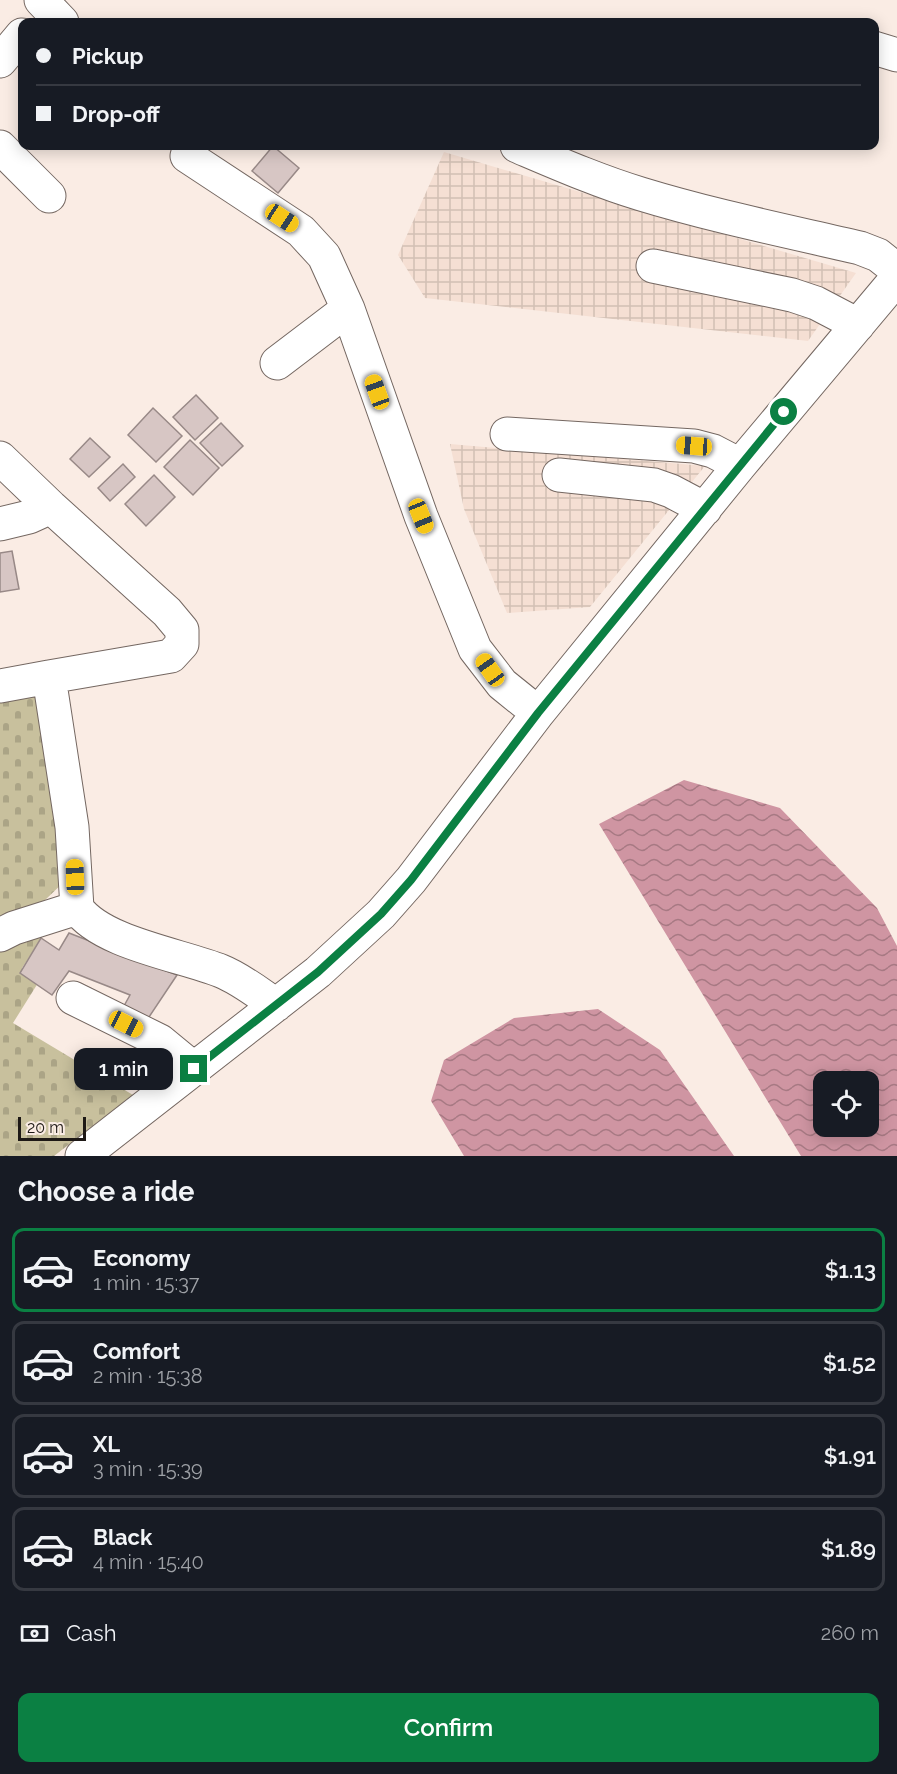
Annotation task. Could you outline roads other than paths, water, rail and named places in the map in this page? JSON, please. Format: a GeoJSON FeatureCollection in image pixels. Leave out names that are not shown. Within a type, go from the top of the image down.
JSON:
{"type":"FeatureCollection","features":[{"type":"Feature","properties":{"kind":"street"},"geometry":{"type":"LineString","coordinates":[[0,61],[18,40]]}},
{"type":"Feature","properties":{"kind":"street"},"geometry":{"type":"LineString","coordinates":[[879,50],[897,55]]}},
{"type":"Feature","properties":{"kind":"street"},"geometry":{"type":"LineString","coordinates":[[0,147],[49,196]]}},
{"type":"Feature","properties":{"kind":"street"},"geometry":{"type":"LineString","coordinates":[[526,150],[639,194],[722,217],[860,248],[878,255],[897,270]]}},
{"type":"Feature","properties":{"kind":"street"},"geometry":{"type":"LineString","coordinates":[[187,156],[301,231],[324,256],[348,309],[421,516],[475,649],[502,684],[538,713]]}},
{"type":"Feature","properties":{"kind":"street"},"geometry":{"type":"LineString","coordinates":[[653,266],[792,295],[816,303],[858,325]]}},
{"type":"Feature","properties":{"kind":"street"},"geometry":{"type":"LineString","coordinates":[[82,1156],[318,972],[381,914],[411,880],[538,713],[740,465],[897,278]]}},
{"type":"Feature","properties":{"kind":"street"},"geometry":{"type":"LineString","coordinates":[[277,363],[348,309]]}},
{"type":"Feature","properties":{"kind":"street"},"geometry":{"type":"LineString","coordinates":[[507,434],[694,446],[713,451],[740,465]]}},
{"type":"Feature","properties":{"kind":"street"},"geometry":{"type":"LineString","coordinates":[[0,458],[167,612],[182,630],[182,644],[171,656],[0,686]]}},
{"type":"Feature","properties":{"kind":"street"},"geometry":{"type":"LineString","coordinates":[[559,475],[654,485],[671,490],[705,509]]}},
{"type":"Feature","properties":{"kind":"street"},"geometry":{"type":"LineString","coordinates":[[0,524],[29,517],[51,507]]}},
{"type":"Feature","properties":{"kind":"street"},"geometry":{"type":"LineString","coordinates":[[49,677],[72,827],[77,908],[84,919],[99,928],[149,948],[221,971],[243,982],[276,1005]]}},
{"type":"Feature","properties":{"kind":"street"},"geometry":{"type":"LineString","coordinates":[[0,935],[14,928],[77,908]]}},
{"type":"Feature","properties":{"kind":"street"},"geometry":{"type":"LineString","coordinates":[[73,998],[160,1041],[194,1069]]}},
{"type":"Feature","properties":{"kind":"water"},"geometry":{"type":"Polygon","coordinates":[[[684,780],[780,808],[877,908],[897,946],[897,1156],[801,1156],[599,824],[684,780]]]}},
{"type":"Feature","properties":{"kind":"water"},"geometry":{"type":"Polygon","coordinates":[[[598,1009],[660,1050],[734,1156],[464,1156],[431,1101],[444,1060],[514,1018],[598,1009]]]}}]}
